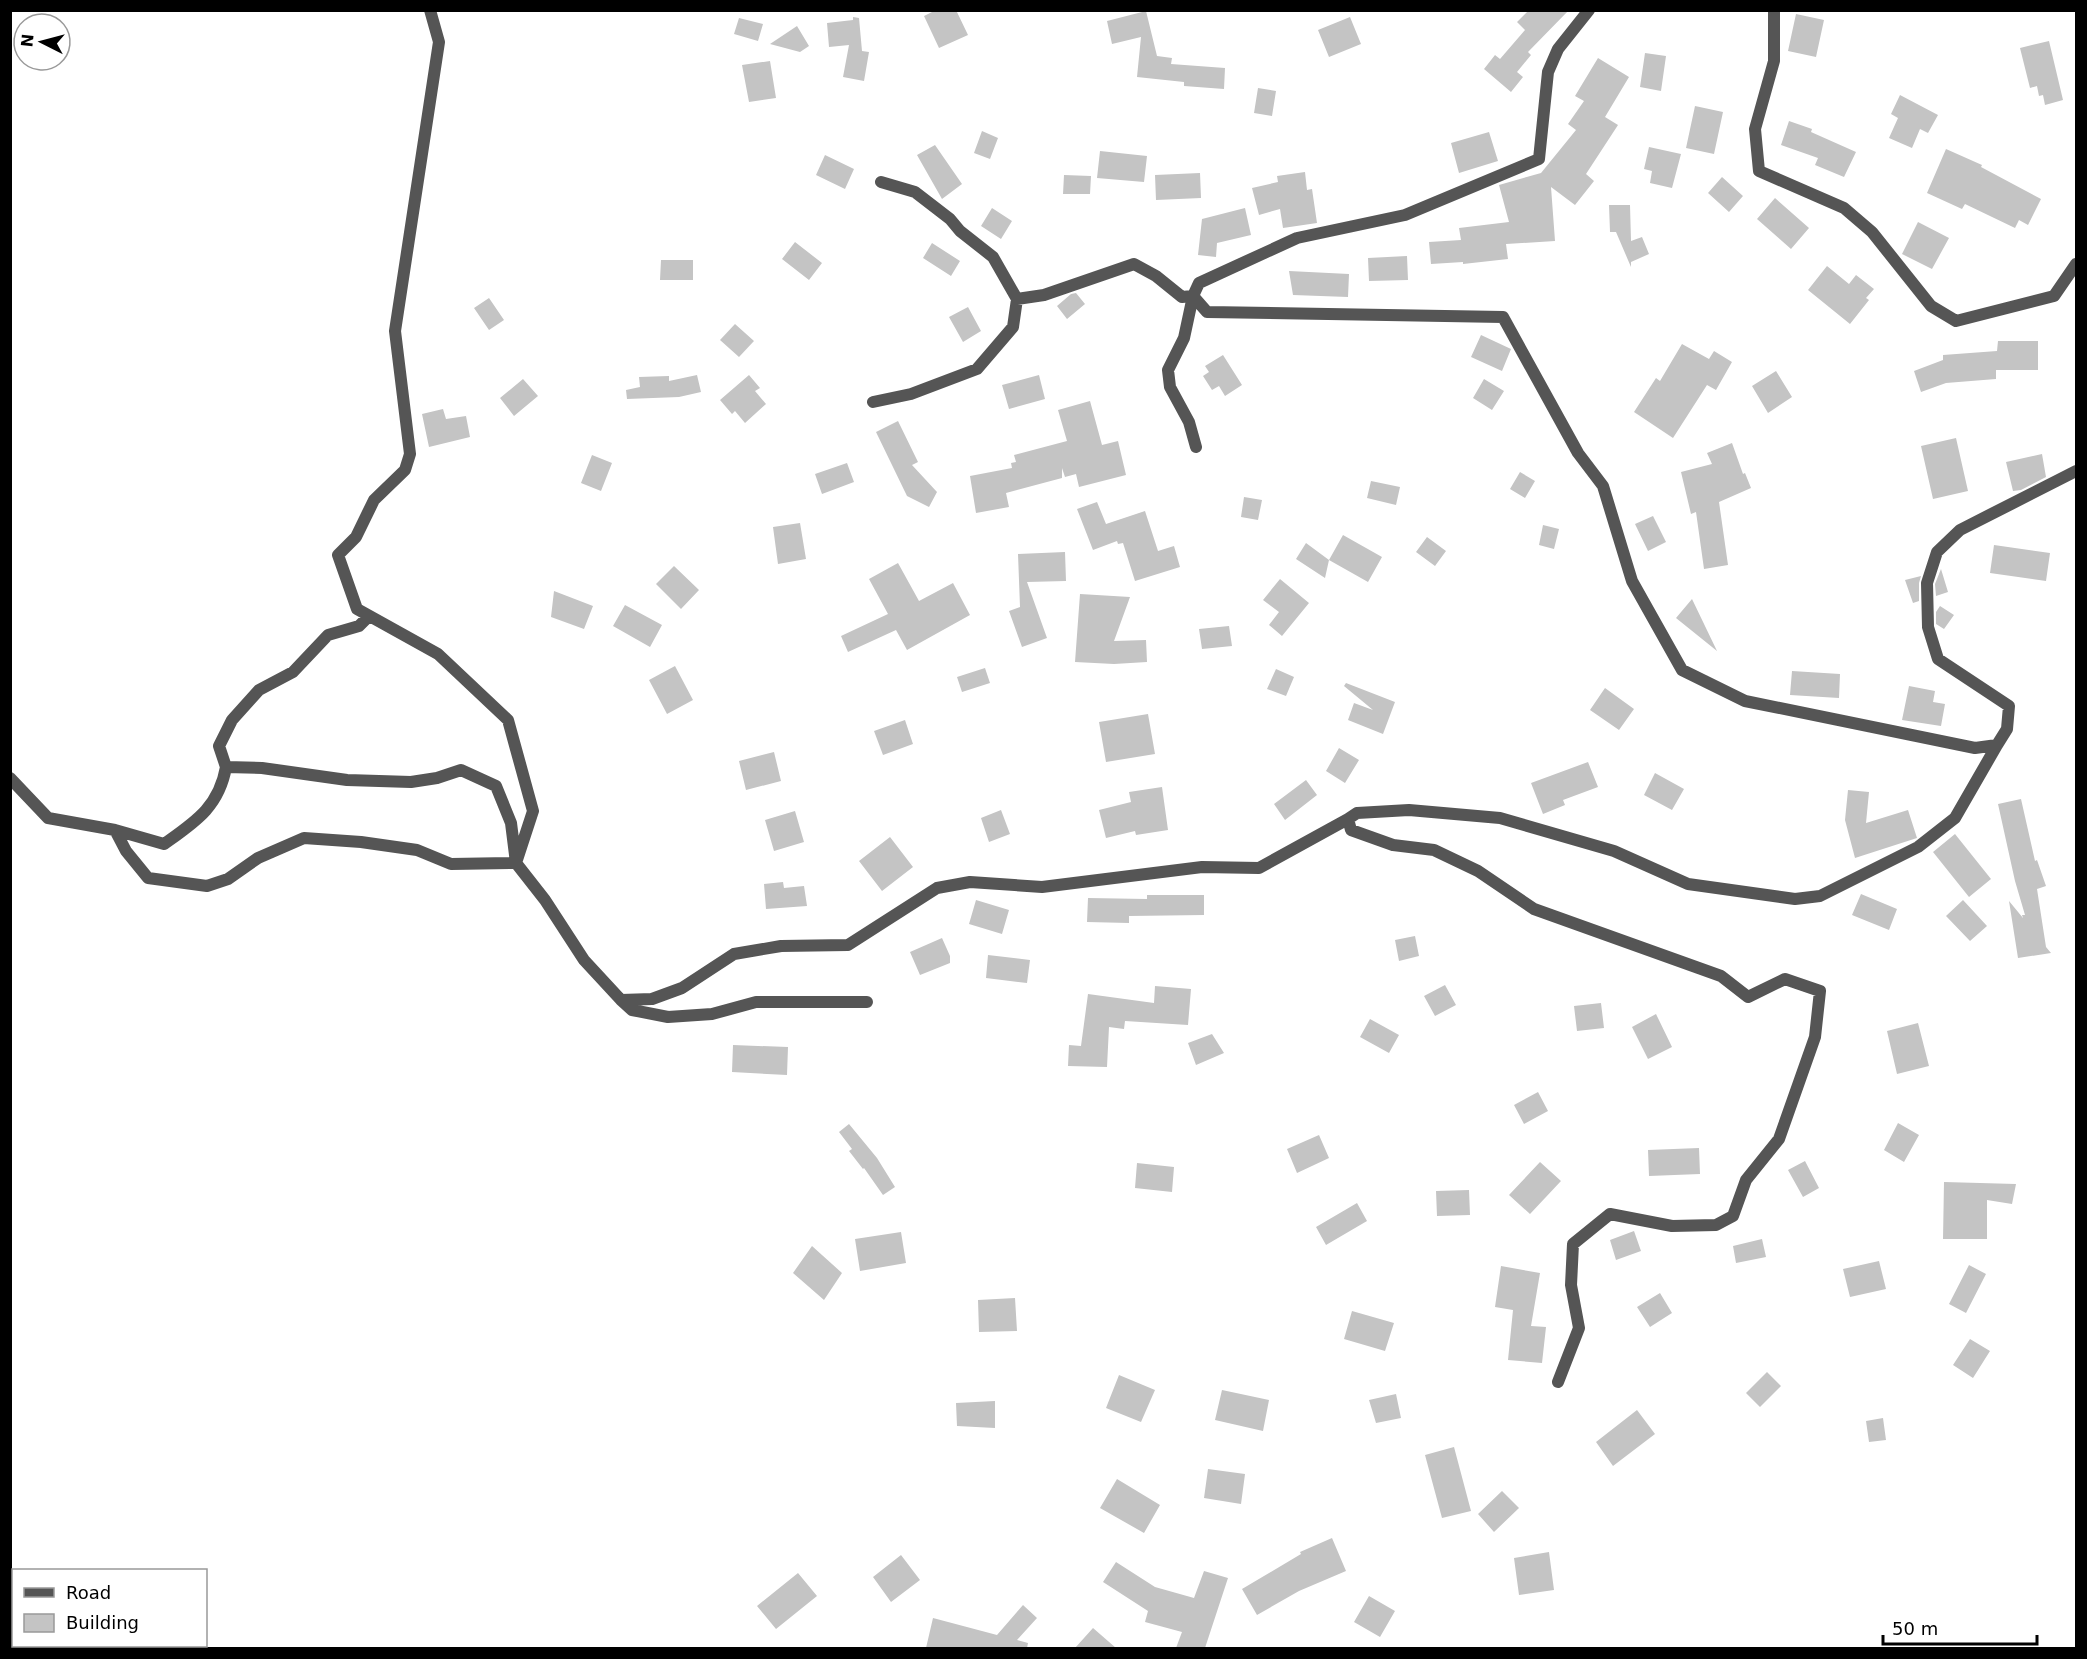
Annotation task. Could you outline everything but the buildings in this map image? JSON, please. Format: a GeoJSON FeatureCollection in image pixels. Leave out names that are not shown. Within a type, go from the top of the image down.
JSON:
{"type":"FeatureCollection","features":[{"type":"Feature","properties":{"kind":"street"},"geometry":{"type":"LineString","coordinates":[[430,10],[439,42],[395,331],[410,454],[405,470],[374,500],[356,537],[338,555],[357,609],[438,654],[508,720],[533,810],[516,863]]}},
{"type":"Feature","properties":{"kind":"street"},"geometry":{"type":"LineString","coordinates":[[1196,447],[1189,422],[1170,387],[1168,370],[1184,338],[1198,283],[1297,238],[1405,215],[1539,159],[1548,72],[1558,49],[1589,10]]}},
{"type":"Feature","properties":{"kind":"street"},"geometry":{"type":"LineString","coordinates":[[1774,10],[1774,61],[1755,129],[1759,171],[1844,208],[1872,232],[1931,306],[1956,321],[2054,296],[2076,264]]}},
{"type":"Feature","properties":{"kind":"street"},"geometry":{"type":"LineString","coordinates":[[873,402],[911,394],[977,369],[1013,327],[1017,299],[993,257],[960,231],[950,219],[915,192],[881,182]]}},
{"type":"Feature","properties":{"kind":"street"},"geometry":{"type":"LineString","coordinates":[[1017,299],[1044,295],[1134,264],[1156,276],[1182,297],[1193,296]]}},
{"type":"Feature","properties":{"kind":"street"},"geometry":{"type":"LineString","coordinates":[[1193,296],[1207,312],[1503,317],[1578,453],[1603,486],[1632,581],[1682,670],[1744,701],[1975,748],[1997,745]]}},
{"type":"Feature","properties":{"kind":"street"},"geometry":{"type":"LineString","coordinates":[[621,999],[652,999],[682,988],[734,954],[781,946],[848,945],[937,888],[970,882],[1042,887],[1202,867],[1258,868],[1357,813],[1409,810],[1500,818],[1614,851],[1688,884],[1795,899],[1820,897],[1918,847],[1955,818],[2007,729],[2009,706],[1938,659],[1928,627],[1927,583],[1937,552],[1960,530],[2076,471]]}},
{"type":"Feature","properties":{"kind":"street"},"geometry":{"type":"LineString","coordinates":[[10,778],[48,818],[115,830],[164,844],[190,826],[210,807],[223,784],[225,767],[219,746],[232,720],[259,690],[293,672],[328,635],[359,626],[369,616]]}},
{"type":"Feature","properties":{"kind":"street"},"geometry":{"type":"LineString","coordinates":[[225,767],[262,768],[347,780],[411,782],[437,778],[461,770],[496,786],[511,823],[516,863],[546,900],[584,960],[632,1010],[668,1017],[712,1014],[756,1002],[867,1002]]}},
{"type":"Feature","properties":{"kind":"street"},"geometry":{"type":"LineString","coordinates":[[1348,819],[1351,830],[1393,845],[1434,850],[1478,871],[1534,909],[1721,976],[1748,997],[1785,979],[1820,991],[1815,1037],[1779,1139],[1746,1180],[1733,1216],[1716,1225],[1672,1226],[1610,1214],[1573,1244],[1570,1286],[1579,1328],[1558,1382]]}},
{"type":"Feature","properties":{"kind":"street"},"geometry":{"type":"LineString","coordinates":[[115,830],[126,852],[148,878],[207,886],[228,879],[258,858],[304,838],[362,842],[417,850],[451,864],[516,863]]}}]}
